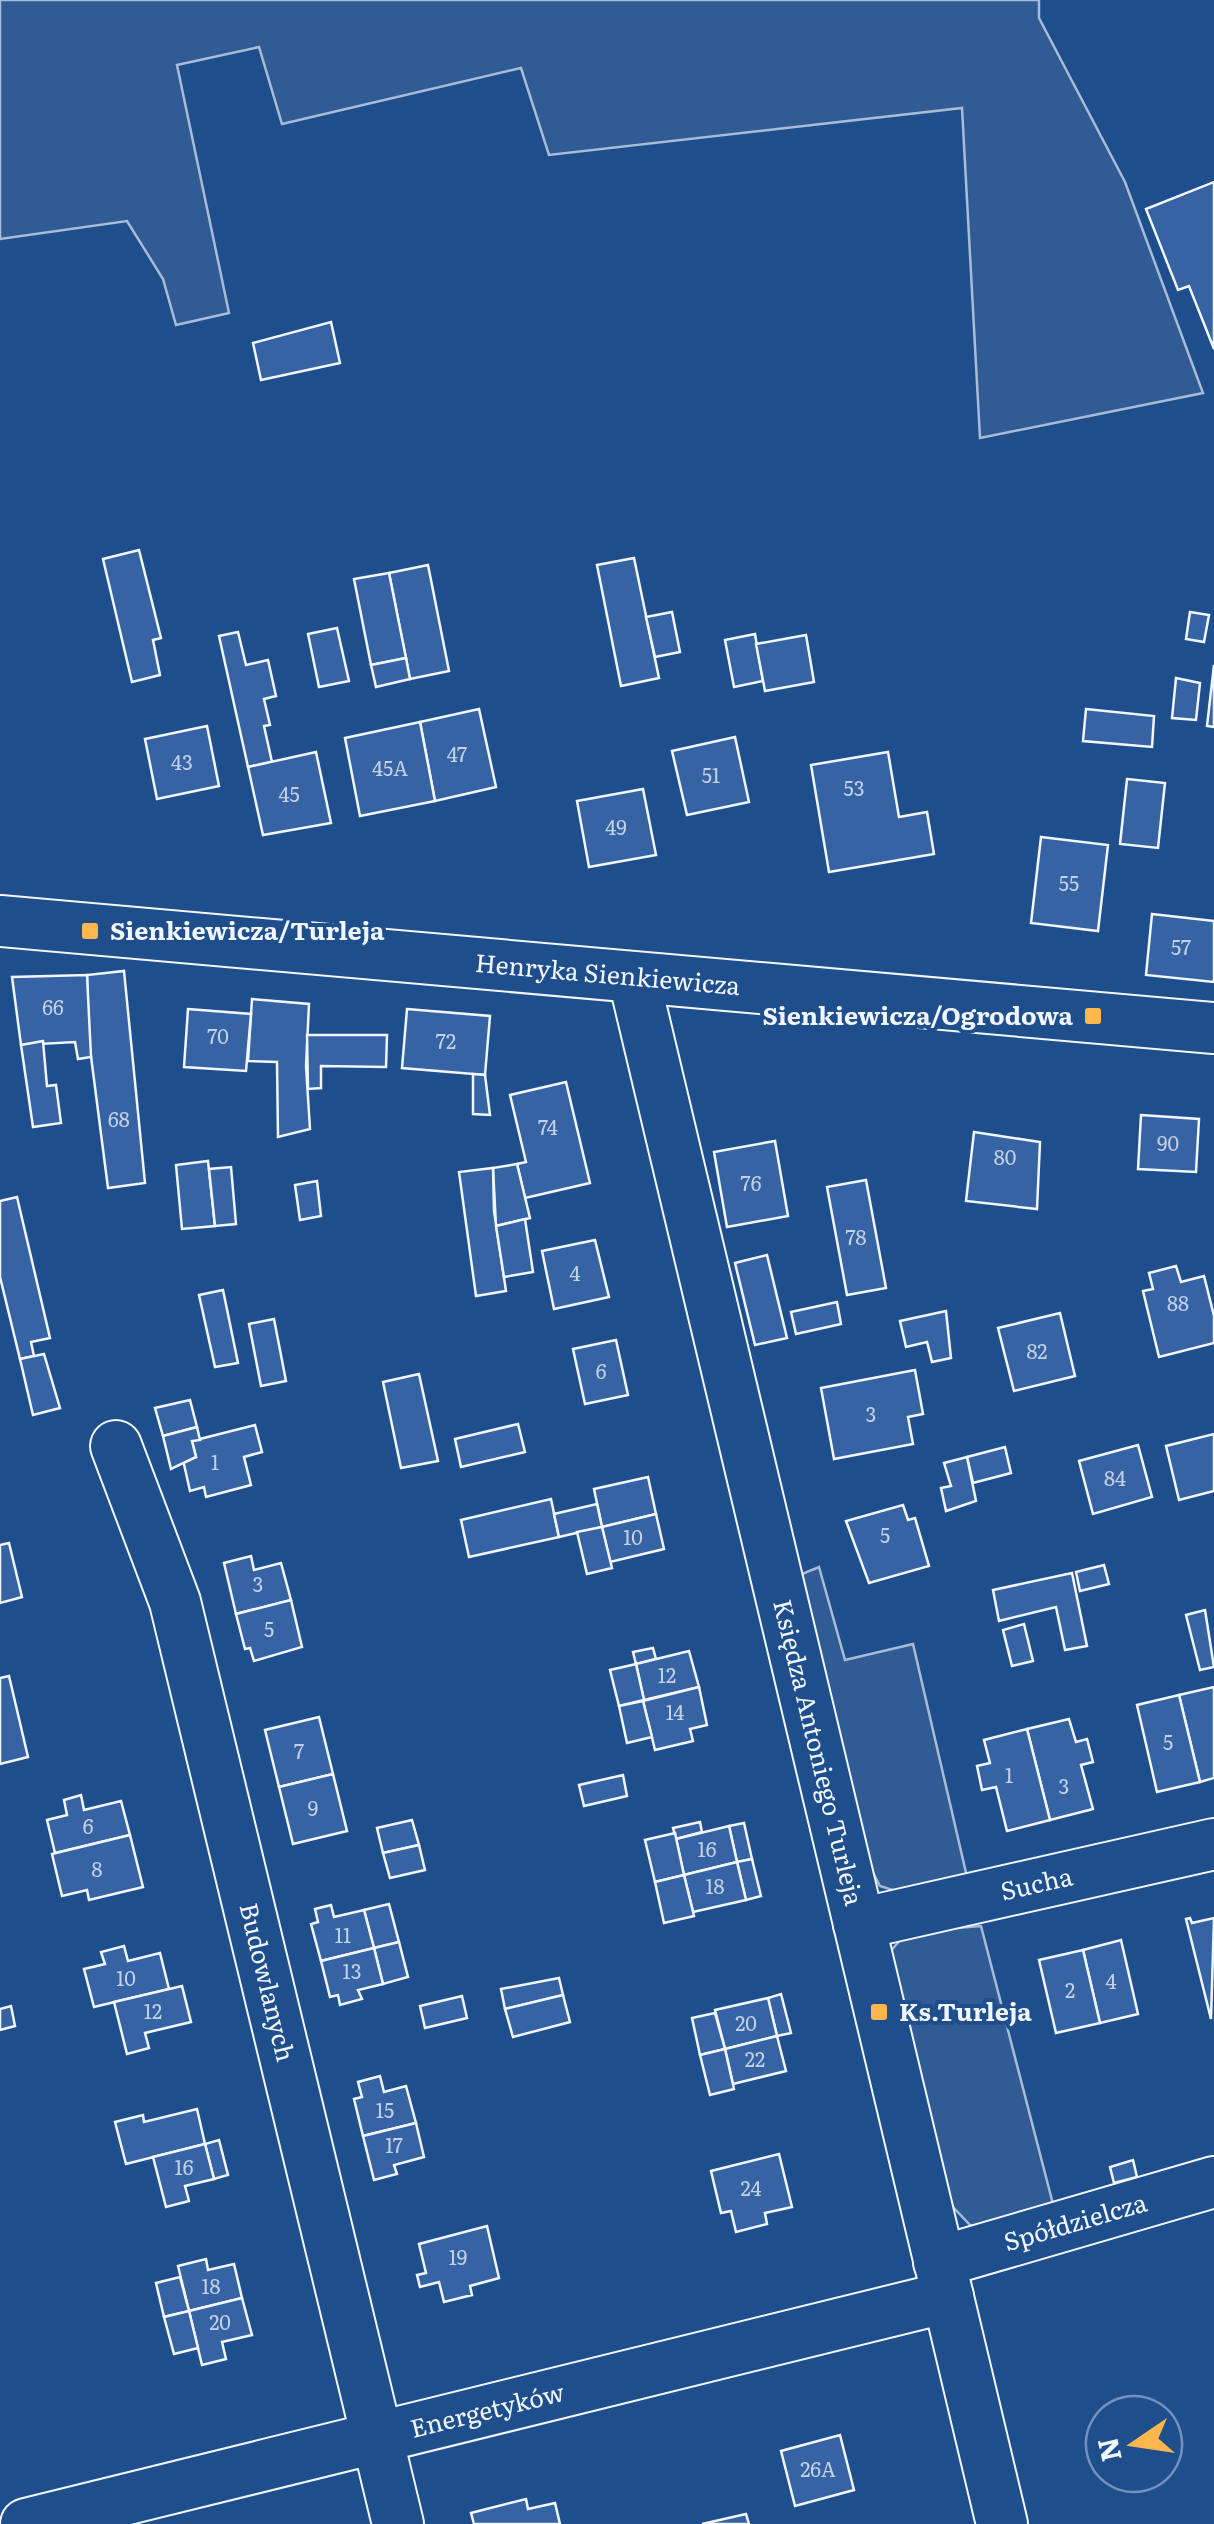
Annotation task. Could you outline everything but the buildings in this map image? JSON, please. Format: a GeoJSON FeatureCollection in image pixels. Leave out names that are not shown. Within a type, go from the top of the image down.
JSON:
{"type":"FeatureCollection","features":[{"type":"Feature","properties":{"kind":"street","name":"Henryka Sienkiewicza"},"geometry":{"type":"LineString","coordinates":[[0,921],[1214,1028]]}},
{"type":"Feature","properties":{"kind":"street","name":"Księdza Antoniego Turleja"},"geometry":{"type":"LineString","coordinates":[[634,979],[1002,2524]]}},
{"type":"Feature","properties":{"kind":"street","name":"Budowlanych"},"geometry":{"type":"LineString","coordinates":[[116,1446],[175,1602],[398,2524]]}},
{"type":"Feature","properties":{"kind":"street","name":"Sucha"},"geometry":{"type":"LineString","coordinates":[[858,1924],[1214,1844]]}},
{"type":"Feature","properties":{"kind":"street","name":"Spółdzielcza"},"geometry":{"type":"LineString","coordinates":[[944,2279],[1214,2182]]}},
{"type":"Feature","properties":{"kind":"street","name":"Energetyków"},"geometry":{"type":"LineString","coordinates":[[26,2524],[376,2436],[944,2279]]}},
{"type":"Feature","properties":{"kind":"shaded area"},"geometry":{"type":"Polygon","coordinates":[[[0,0],[1039,0],[1039,18],[1125,182],[1203,393],[980,438],[962,108],[549,155],[521,68],[282,124],[259,47],[177,65],[229,313],[176,325],[163,279],[127,221],[0,239],[0,0]]]}},
{"type":"Feature","properties":{"kind":"shaded area"},"geometry":{"type":"Polygon","coordinates":[[[819,1567],[845,1660],[913,1644],[967,1877],[908,1895],[880,1886],[867,1861],[802,1574],[819,1567]]]}},
{"type":"Feature","properties":{"kind":"shaded area"},"geometry":{"type":"Polygon","coordinates":[[[981,1926],[1054,2208],[998,2226],[970,2225],[952,2206],[889,1953],[907,1932],[981,1926]]]}},
{"type":"Feature","properties":{"kind":"place","name":"Sienkiewicza/Turleja"},"geometry":{"type":"Point","coordinates":[90,931]}},
{"type":"Feature","properties":{"kind":"place","name":"Sienkiewicza/Ogrodowa"},"geometry":{"type":"Point","coordinates":[1093,1016]}},
{"type":"Feature","properties":{"kind":"place","name":"Ks.Turleja"},"geometry":{"type":"Point","coordinates":[879,2012]}}]}
